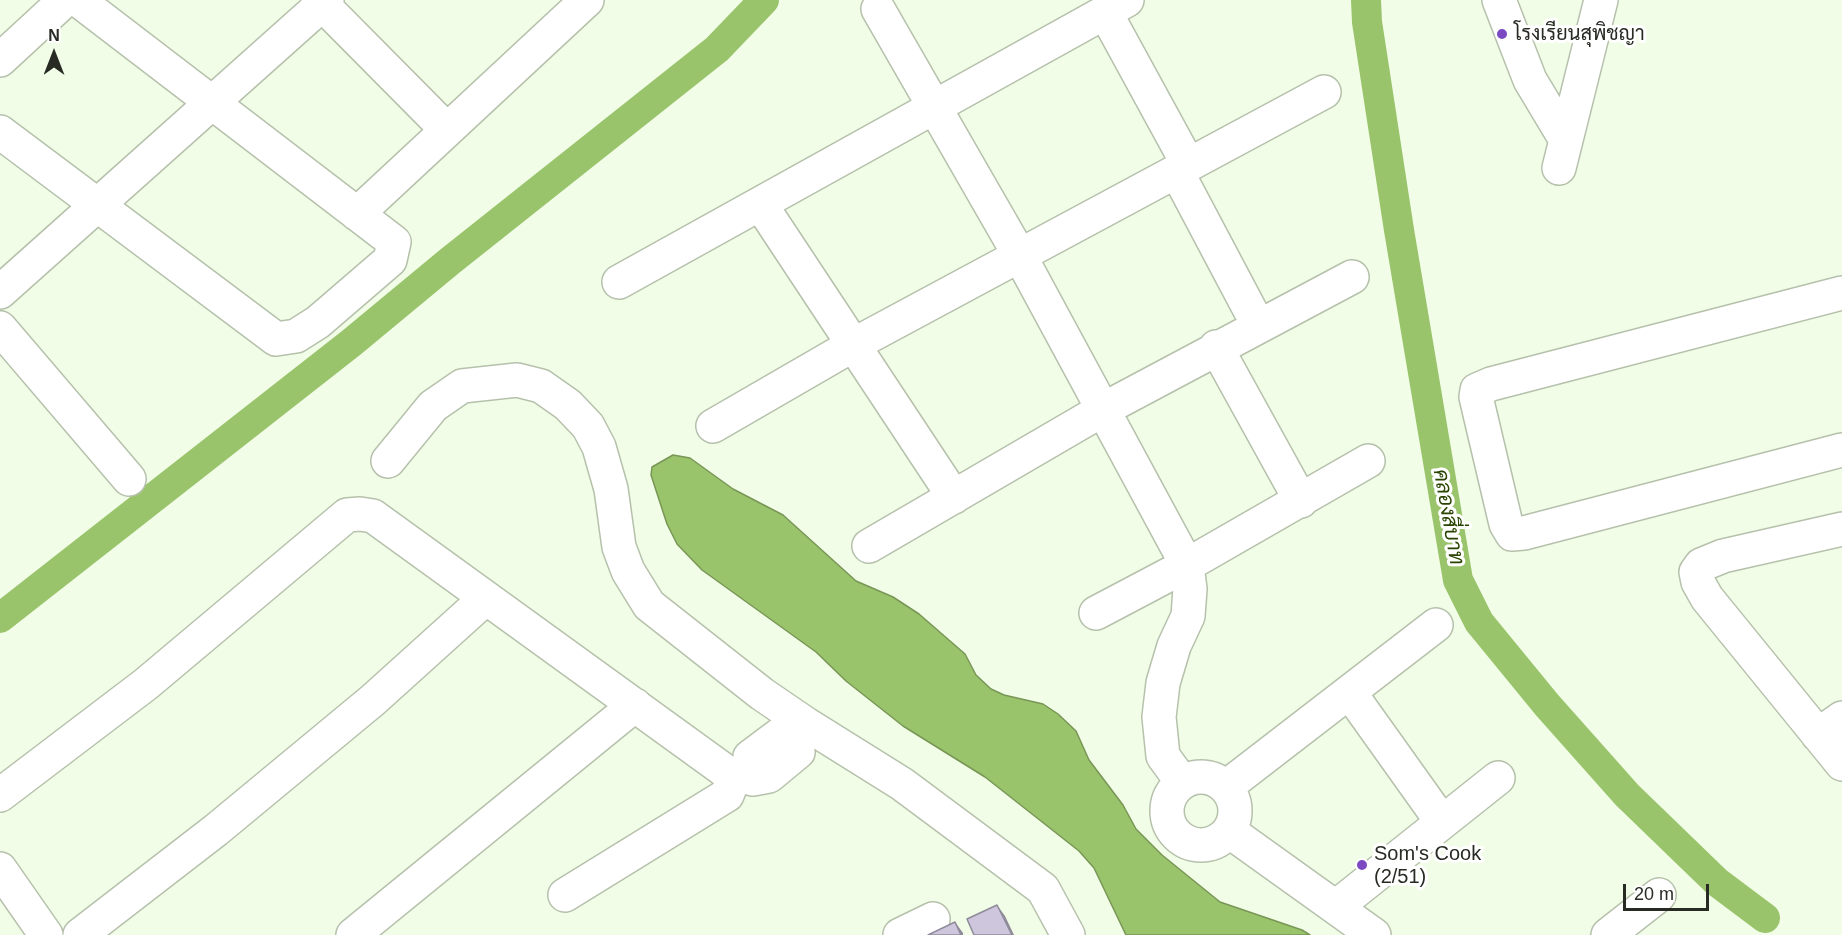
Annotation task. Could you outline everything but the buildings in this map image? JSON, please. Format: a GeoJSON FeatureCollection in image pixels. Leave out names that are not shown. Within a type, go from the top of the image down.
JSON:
{"type":"FeatureCollection","features":[{"type":"Feature","properties":{"kind":"street"},"geometry":{"type":"LineString","coordinates":[[0,60],[65,0]]}},
{"type":"Feature","properties":{"kind":"street"},"geometry":{"type":"LineString","coordinates":[[0,132],[276,339],[296,336],[318,322],[390,260],[394,242],[78,0]]}},
{"type":"Feature","properties":{"kind":"street"},"geometry":{"type":"LineString","coordinates":[[1499,0],[1530,80],[1563,154],[1601,0]]}},
{"type":"Feature","properties":{"kind":"street"},"geometry":{"type":"LineString","coordinates":[[0,292],[322,2],[447,130]]}},
{"type":"Feature","properties":{"kind":"street"},"geometry":{"type":"LineString","coordinates":[[357,214],[581,2]]}},
{"type":"Feature","properties":{"kind":"street"},"geometry":{"type":"LineString","coordinates":[[619,282],[1116,6],[1182,168],[1258,325]]}},
{"type":"Feature","properties":{"kind":"street"},"geometry":{"type":"LineString","coordinates":[[878,9],[1020,256],[1187,565],[1188,616],[1174,646],[1166,674],[1159,717],[1163,756],[1182,782]]}},
{"type":"Feature","properties":{"kind":"street"},"geometry":{"type":"LineString","coordinates":[[714,426],[853,345],[1324,92]]}},
{"type":"Feature","properties":{"kind":"street"},"geometry":{"type":"LineString","coordinates":[[761,205],[954,496]]}},
{"type":"Feature","properties":{"kind":"street"},"geometry":{"type":"LineString","coordinates":[[869,546],[1104,409],[1352,277]]}},
{"type":"Feature","properties":{"kind":"street"},"geometry":{"type":"LineString","coordinates":[[1842,293],[1491,384],[1477,390],[1476,398],[1506,524],[1512,534],[1524,533],[1842,450]]}},
{"type":"Feature","properties":{"kind":"street"},"geometry":{"type":"LineString","coordinates":[[0,328],[129,479]]}},
{"type":"Feature","properties":{"kind":"street"},"geometry":{"type":"LineString","coordinates":[[1216,348],[1301,501]]}},
{"type":"Feature","properties":{"kind":"street"},"geometry":{"type":"LineString","coordinates":[[388,461],[433,406],[462,386],[517,380],[541,386],[568,405],[581,419],[599,447],[611,489],[619,548],[628,571],[649,604],[762,694],[800,730],[902,784],[1043,890],[1068,935]]}},
{"type":"Feature","properties":{"kind":"street"},"geometry":{"type":"LineString","coordinates":[[1096,613],[1187,565],[1368,461]]}},
{"type":"Feature","properties":{"kind":"street"},"geometry":{"type":"LineString","coordinates":[[0,795],[146,684],[347,515],[360,513],[373,516],[635,705],[740,776],[769,776],[798,752],[800,730]]}},
{"type":"Feature","properties":{"kind":"street"},"geometry":{"type":"LineString","coordinates":[[1842,529],[1723,556],[1701,565],[1696,572],[1698,582],[1707,598],[1830,726],[1842,764]]}},
{"type":"Feature","properties":{"kind":"street"},"geometry":{"type":"LineString","coordinates":[[80,935],[216,830],[364,708],[486,598]]}},
{"type":"Feature","properties":{"kind":"street"},"geometry":{"type":"LineString","coordinates":[[1226,787],[1436,625]]}},
{"type":"Feature","properties":{"kind":"street"},"geometry":{"type":"LineString","coordinates":[[1350,693],[1442,822]]}},
{"type":"Feature","properties":{"kind":"street"},"geometry":{"type":"LineString","coordinates":[[353,935],[635,705]]}},
{"type":"Feature","properties":{"kind":"street"},"geometry":{"type":"LineString","coordinates":[[565,895],[727,795],[740,776]]}},
{"type":"Feature","properties":{"kind":"street"},"geometry":{"type":"LineString","coordinates":[[1195,776],[1204,776],[1226,787],[1233,797],[1236,809],[1234,821],[1229,831],[1221,839],[1206,845],[1187,843],[1177,836],[1168,824],[1166,812],[1174,788],[1182,782],[1195,776]]}},
{"type":"Feature","properties":{"kind":"street"},"geometry":{"type":"LineString","coordinates":[[1337,906],[1498,778]]}},
{"type":"Feature","properties":{"kind":"street"},"geometry":{"type":"LineString","coordinates":[[1229,831],[1337,906],[1374,935]]}},
{"type":"Feature","properties":{"kind":"street"},"geometry":{"type":"LineString","coordinates":[[0,869],[46,935]]}},
{"type":"Feature","properties":{"kind":"street"},"geometry":{"type":"LineString","coordinates":[[1608,935],[1659,895]]}},
{"type":"Feature","properties":{"kind":"street"},"geometry":{"type":"LineString","coordinates":[[900,935],[933,919]]}},
{"type":"Feature","properties":{"kind":"shaded area"},"geometry":{"type":"Polygon","coordinates":[[[673,455],[690,458],[733,489],[783,515],[856,581],[893,597],[919,614],[965,654],[976,675],[991,689],[1004,695],[1043,704],[1058,714],[1076,731],[1089,760],[1123,805],[1136,829],[1162,855],[1220,902],[1302,930],[1310,935],[1126,935],[1094,868],[1079,851],[985,777],[903,726],[846,681],[816,652],[702,570],[677,544],[667,524],[651,475],[652,467],[673,455]]]}},
{"type":"Feature","properties":{"kind":"waterway"},"geometry":{"type":"LineString","coordinates":[[0,618],[351,343],[450,261],[717,49],[764,0]]}},
{"type":"Feature","properties":{"kind":"waterway","name":"คลองสี่บาท"},"geometry":{"type":"LineString","coordinates":[[1366,0],[1367,22],[1399,230],[1458,580],[1479,622],[1547,705],[1627,795],[1717,882],[1765,918]]}},
{"type":"Feature","properties":{"kind":"place","name":"โรงเรียนสุพิชญา"},"geometry":{"type":"Point","coordinates":[1502,34]}},
{"type":"Feature","properties":{"kind":"place","name":"Som's Cook (2/51)"},"geometry":{"type":"Point","coordinates":[1362,865]}}]}
